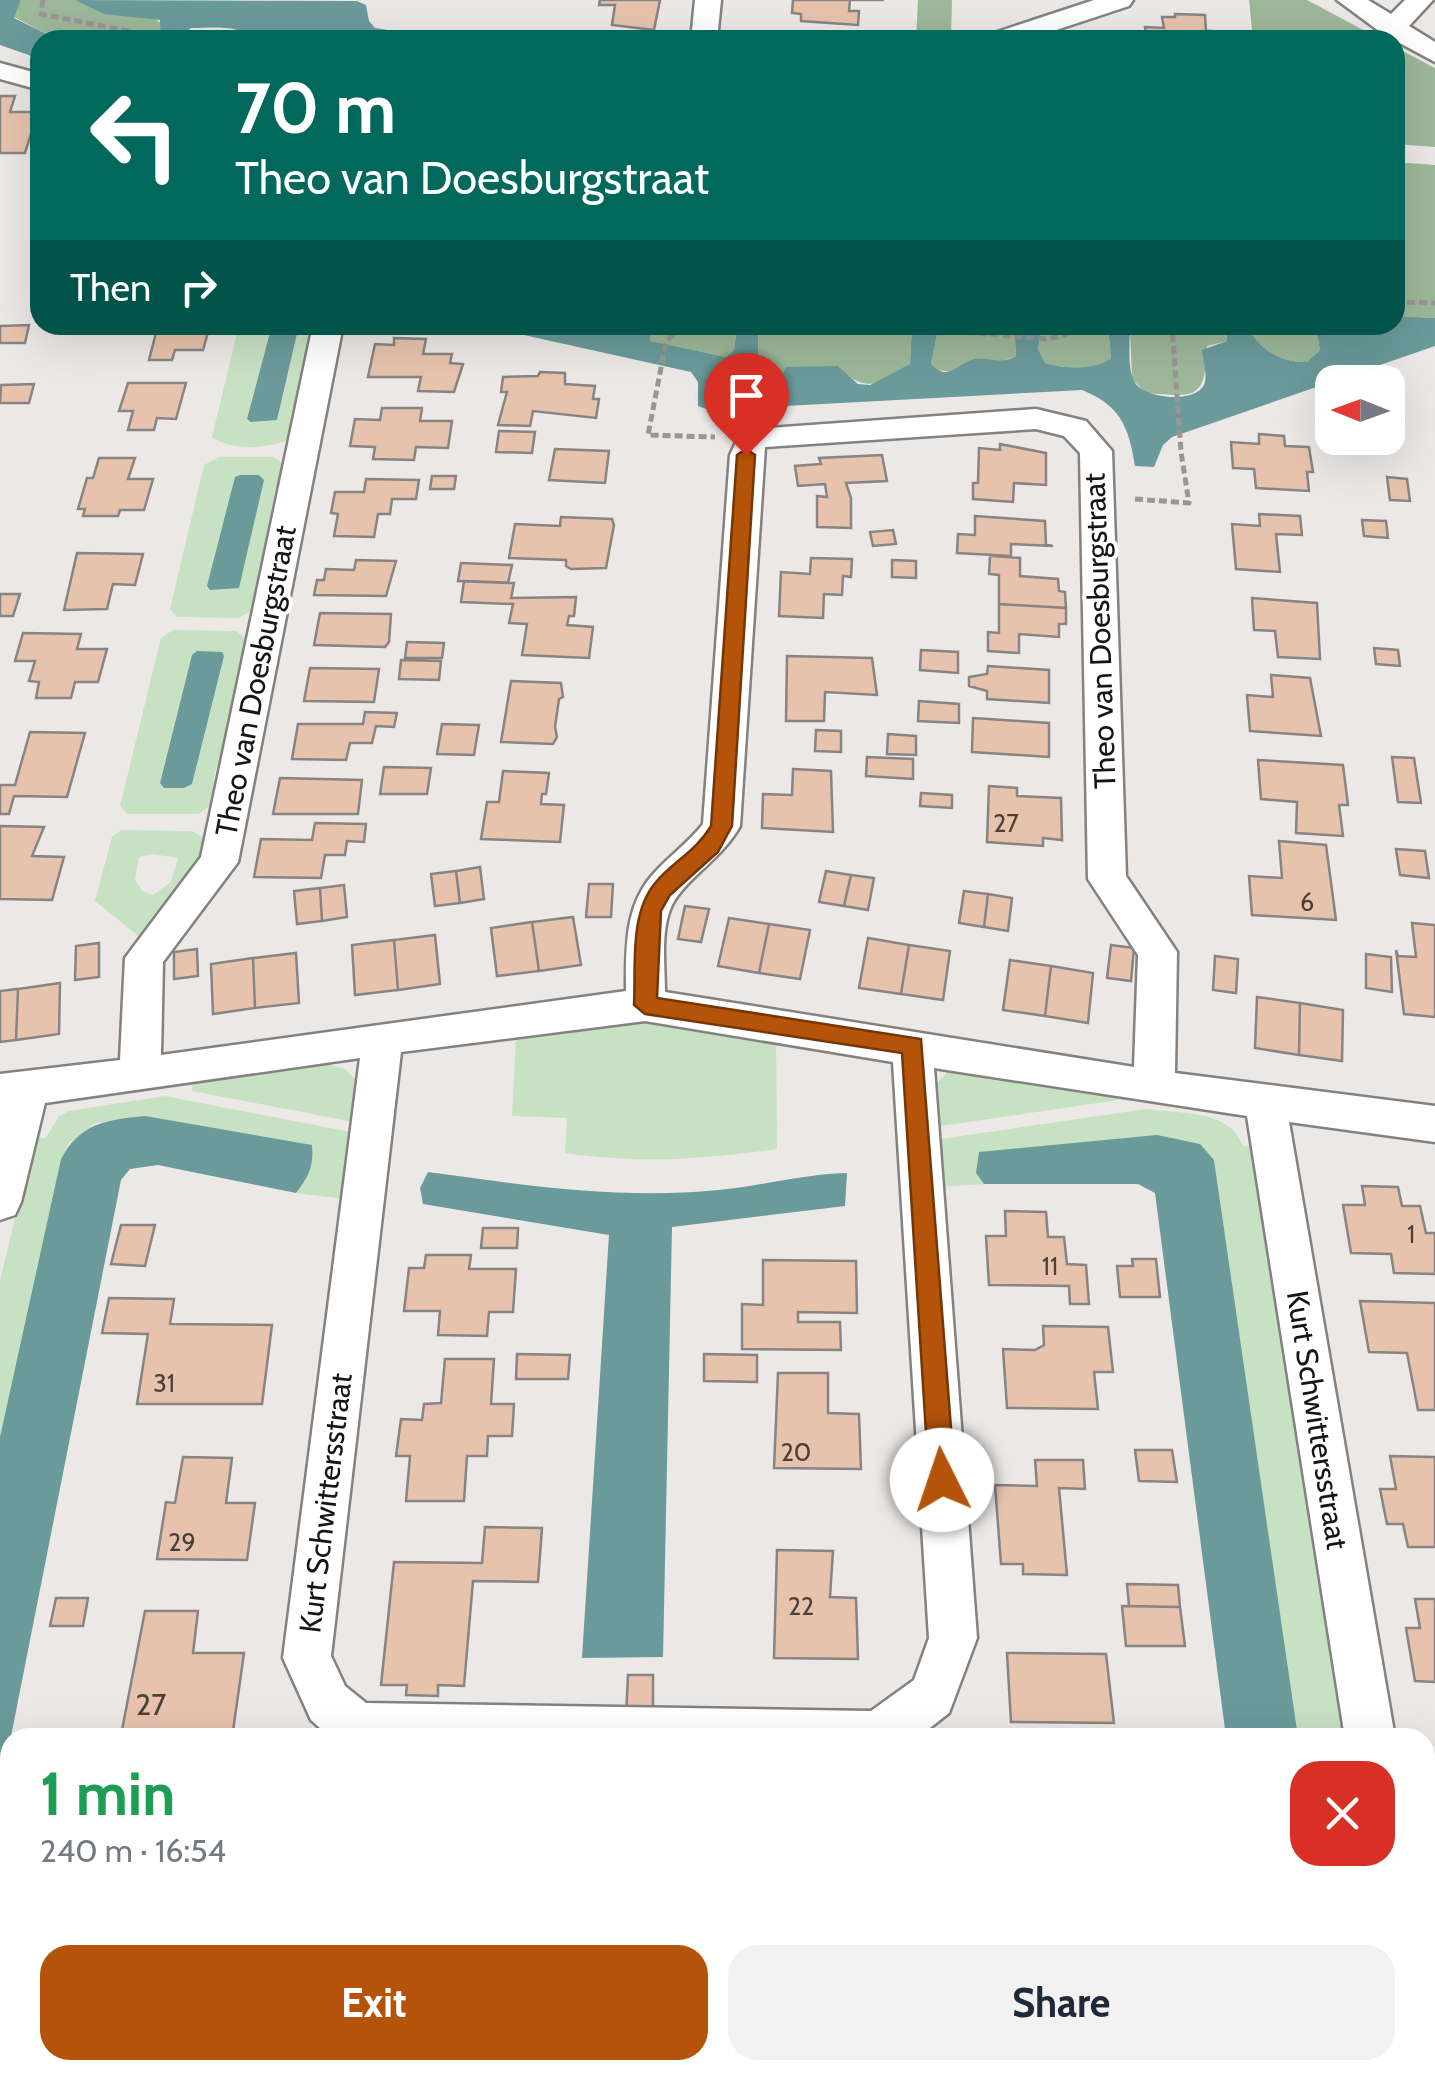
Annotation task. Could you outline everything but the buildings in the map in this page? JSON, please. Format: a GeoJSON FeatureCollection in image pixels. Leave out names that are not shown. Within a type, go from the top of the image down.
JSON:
{"type":"FeatureCollection","features":[{"type":"Feature","properties":{"kind":"street"},"geometry":{"type":"LineString","coordinates":[[705,30],[708,0]]}},
{"type":"Feature","properties":{"kind":"street"},"geometry":{"type":"LineString","coordinates":[[1030,30],[1120,0]]}},
{"type":"Feature","properties":{"kind":"street"},"geometry":{"type":"LineString","coordinates":[[1350,0],[1395,30]]}},
{"type":"Feature","properties":{"kind":"street"},"geometry":{"type":"LineString","coordinates":[[1392,28],[1420,0]]}},
{"type":"Feature","properties":{"kind":"street"},"geometry":{"type":"LineString","coordinates":[[1405,36],[1435,54]]}},
{"type":"Feature","properties":{"kind":"street"},"geometry":{"type":"LineString","coordinates":[[0,71],[30,79]]}},
{"type":"Feature","properties":{"kind":"street","name":"Theo van Doesburgstraat"},"geometry":{"type":"LineString","coordinates":[[140,1075],[144,958],[219,862],[326,335]]}},
{"type":"Feature","properties":{"kind":"street","name":"Theo van Doesburgstraat"},"geometry":{"type":"LineString","coordinates":[[753,438],[1036,419],[1075,428],[1096,451],[1094,498],[1107,879],[1158,952],[1154,1086]]}},
{"type":"Feature","properties":{"kind":"street"},"geometry":{"type":"LineString","coordinates":[[645,1005],[650,911],[662,889],[710,846],[721,826],[746,455],[753,438]]}},
{"type":"Feature","properties":{"kind":"street"},"geometry":{"type":"LineString","coordinates":[[0,1202],[14,1089],[645,1005],[1154,1086],[1435,1124]]}},
{"type":"Feature","properties":{"kind":"street","name":"Kurt Schwittersstraat"},"geometry":{"type":"LineString","coordinates":[[383,1038],[307,1658],[328,1704],[357,1727],[413,1728]]}},
{"type":"Feature","properties":{"kind":"street","name":"Kurt Schwittersstraat"},"geometry":{"type":"LineString","coordinates":[[890,1728],[932,1696],[952,1638],[912,1046]]}},
{"type":"Feature","properties":{"kind":"street","name":"Kurt Schwittersstraat"},"geometry":{"type":"LineString","coordinates":[[1265,1102],[1368,1728]]}},
{"type":"Feature","properties":{"kind":"path"},"geometry":{"type":"LineString","coordinates":[[43,0],[41,14],[66,22],[127,30]]}},
{"type":"Feature","properties":{"kind":"path"},"geometry":{"type":"LineString","coordinates":[[1405,302],[1435,303]]}},
{"type":"Feature","properties":{"kind":"path"},"geometry":{"type":"LineString","coordinates":[[672,335],[666,342],[648,435],[753,438]]}},
{"type":"Feature","properties":{"kind":"path"},"geometry":{"type":"LineString","coordinates":[[1005,335],[1046,339],[1065,335]]}},
{"type":"Feature","properties":{"kind":"path"},"geometry":{"type":"LineString","coordinates":[[1094,498],[1190,503],[1181,452],[1173,335]]}},
{"type":"Feature","properties":{"kind":"green space"},"geometry":{"type":"Polygon","coordinates":[[[21,0],[75,0],[153,18],[163,24],[163,30],[39,30],[14,17],[21,0]]]}},
{"type":"Feature","properties":{"kind":"green space"},"geometry":{"type":"Polygon","coordinates":[[[918,0],[952,0],[951,30],[916,30],[918,0]]]}},
{"type":"Feature","properties":{"kind":"green space"},"geometry":{"type":"Polygon","coordinates":[[[1249,0],[1307,0],[1363,30],[1252,30],[1249,0]]]}},
{"type":"Feature","properties":{"kind":"green space"},"geometry":{"type":"Polygon","coordinates":[[[1405,52],[1435,68],[1435,147],[1405,145],[1405,52]]]}},
{"type":"Feature","properties":{"kind":"green space"},"geometry":{"type":"Polygon","coordinates":[[[1405,163],[1435,165],[1435,318],[1405,316],[1405,163]]]}},
{"type":"Feature","properties":{"kind":"green space"},"geometry":{"type":"Polygon","coordinates":[[[237,335],[269,335],[247,419],[277,420],[297,335],[312,335],[290,439],[250,447],[229,445],[212,437],[237,335]]]}},
{"type":"Feature","properties":{"kind":"green space"},"geometry":{"type":"Polygon","coordinates":[[[649,335],[736,335],[734,350],[726,357],[649,341],[649,335]]]}},
{"type":"Feature","properties":{"kind":"green space"},"geometry":{"type":"Polygon","coordinates":[[[758,335],[911,335],[910,364],[882,381],[865,384],[838,366],[779,383],[758,383],[758,335]]]}},
{"type":"Feature","properties":{"kind":"green space"},"geometry":{"type":"Polygon","coordinates":[[[937,335],[1015,335],[1016,356],[1003,361],[972,360],[954,372],[936,370],[931,364],[937,335]]]}},
{"type":"Feature","properties":{"kind":"green space"},"geometry":{"type":"Polygon","coordinates":[[[1040,335],[1109,335],[1111,360],[1096,366],[1061,366],[1045,363],[1038,349],[1040,335]]]}},
{"type":"Feature","properties":{"kind":"green space"},"geometry":{"type":"Polygon","coordinates":[[[1130,335],[1227,335],[1227,341],[1207,346],[1204,377],[1195,391],[1177,395],[1146,393],[1132,379],[1130,335]]]}},
{"type":"Feature","properties":{"kind":"green space"},"geometry":{"type":"Polygon","coordinates":[[[1253,335],[1317,335],[1320,350],[1307,362],[1297,362],[1279,357],[1253,335]]]}},
{"type":"Feature","properties":{"kind":"green space"},"geometry":{"type":"Polygon","coordinates":[[[219,457],[273,457],[284,464],[275,491],[253,610],[238,618],[177,617],[170,609],[204,465],[219,457]]]}},
{"type":"Feature","properties":{"kind":"green space"},"geometry":{"type":"Polygon","coordinates":[[[173,630],[236,631],[247,640],[226,741],[214,775],[212,805],[198,814],[128,814],[120,806],[161,638],[173,630]],[[221,652],[192,656],[160,782],[164,788],[192,783],[224,656],[221,652]]]}},
{"type":"Feature","properties":{"kind":"green space"},"geometry":{"type":"Polygon","coordinates":[[[121,830],[192,831],[205,839],[201,859],[142,939],[95,901],[112,837],[121,830]],[[152,854],[139,857],[135,880],[143,892],[153,895],[171,882],[178,858],[152,854]]]}},
{"type":"Feature","properties":{"kind":"green space"},"geometry":{"type":"Polygon","coordinates":[[[622,1022],[776,1039],[777,1149],[671,1159],[565,1153],[567,1118],[512,1116],[516,1037],[622,1022]]]}},
{"type":"Feature","properties":{"kind":"green space"},"geometry":{"type":"Polygon","coordinates":[[[324,1063],[345,1069],[356,1080],[354,1122],[192,1091],[193,1082],[324,1063]]]}},
{"type":"Feature","properties":{"kind":"green space"},"geometry":{"type":"Polygon","coordinates":[[[964,1068],[1117,1092],[1118,1100],[934,1127],[930,1091],[948,1071],[964,1068]]]}},
{"type":"Feature","properties":{"kind":"green space"},"geometry":{"type":"Polygon","coordinates":[[[165,1096],[356,1133],[344,1199],[296,1193],[307,1179],[145,1116],[95,1123],[69,1143],[61,1159],[0,1437],[0,1281],[34,1138],[46,1138],[59,1116],[69,1111],[165,1096]]]}},
{"type":"Feature","properties":{"kind":"green space"},"geometry":{"type":"Polygon","coordinates":[[[1146,1109],[1215,1119],[1227,1125],[1243,1146],[1254,1146],[1347,1728],[1297,1728],[1214,1160],[976,1173],[984,1184],[938,1187],[934,1140],[1146,1109]]]}},
{"type":"Feature","properties":{"kind":"water"},"geometry":{"type":"Polygon","coordinates":[[[0,0],[21,0],[14,18],[39,30],[30,30],[30,56],[0,45],[0,0]]]}},
{"type":"Feature","properties":{"kind":"water"},"geometry":{"type":"Polygon","coordinates":[[[75,0],[357,1],[366,5],[369,21],[375,28],[387,30],[160,30],[160,20],[104,14],[75,0]]]}},
{"type":"Feature","properties":{"kind":"water"},"geometry":{"type":"Polygon","coordinates":[[[1405,316],[1435,318],[1435,346],[1380,365],[1315,365],[1315,388],[1172,437],[1163,445],[1154,467],[1135,466],[1126,429],[1114,410],[1082,390],[709,410],[698,406],[698,382],[691,372],[524,335],[650,335],[650,341],[726,357],[734,350],[736,335],[758,335],[758,382],[779,383],[786,367],[838,366],[858,384],[870,385],[910,364],[911,335],[937,335],[931,364],[948,372],[975,359],[1011,359],[1016,356],[1015,335],[1040,335],[1038,349],[1045,363],[1088,367],[1111,359],[1109,335],[1130,335],[1134,381],[1148,392],[1170,397],[1201,389],[1205,382],[1202,350],[1227,341],[1227,335],[1253,335],[1271,353],[1307,362],[1320,350],[1317,335],[1405,335],[1405,316]]]}},
{"type":"Feature","properties":{"kind":"water"},"geometry":{"type":"Polygon","coordinates":[[[269,335],[297,335],[277,420],[247,419],[269,335]]]}},
{"type":"Feature","properties":{"kind":"water"},"geometry":{"type":"Polygon","coordinates":[[[259,475],[264,480],[239,588],[210,590],[207,586],[235,477],[259,475]]]}},
{"type":"Feature","properties":{"kind":"water"},"geometry":{"type":"Polygon","coordinates":[[[197,651],[222,652],[224,656],[192,784],[164,788],[160,783],[192,655],[197,651]]]}},
{"type":"Feature","properties":{"kind":"water"},"geometry":{"type":"Polygon","coordinates":[[[145,1116],[312,1145],[311,1165],[296,1193],[158,1165],[130,1169],[121,1180],[13,1728],[0,1728],[0,1437],[61,1159],[86,1131],[118,1119],[145,1116]]]}},
{"type":"Feature","properties":{"kind":"water"},"geometry":{"type":"Polygon","coordinates":[[[1157,1135],[1200,1144],[1214,1160],[1297,1728],[1225,1728],[1155,1193],[1138,1184],[984,1184],[976,1173],[979,1152],[1157,1135]]]}},
{"type":"Feature","properties":{"kind":"water"},"geometry":{"type":"Polygon","coordinates":[[[428,1172],[572,1190],[645,1193],[718,1190],[847,1173],[845,1206],[672,1227],[663,1657],[582,1658],[609,1235],[423,1204],[420,1188],[428,1172]]]}},
{"type":"Feature","properties":{"kind":"route"},"geometry":{"type":"LineString","coordinates":[[746,455],[721,826],[710,846],[662,889],[650,911],[645,1005],[912,1046],[942,1480]]}}]}
